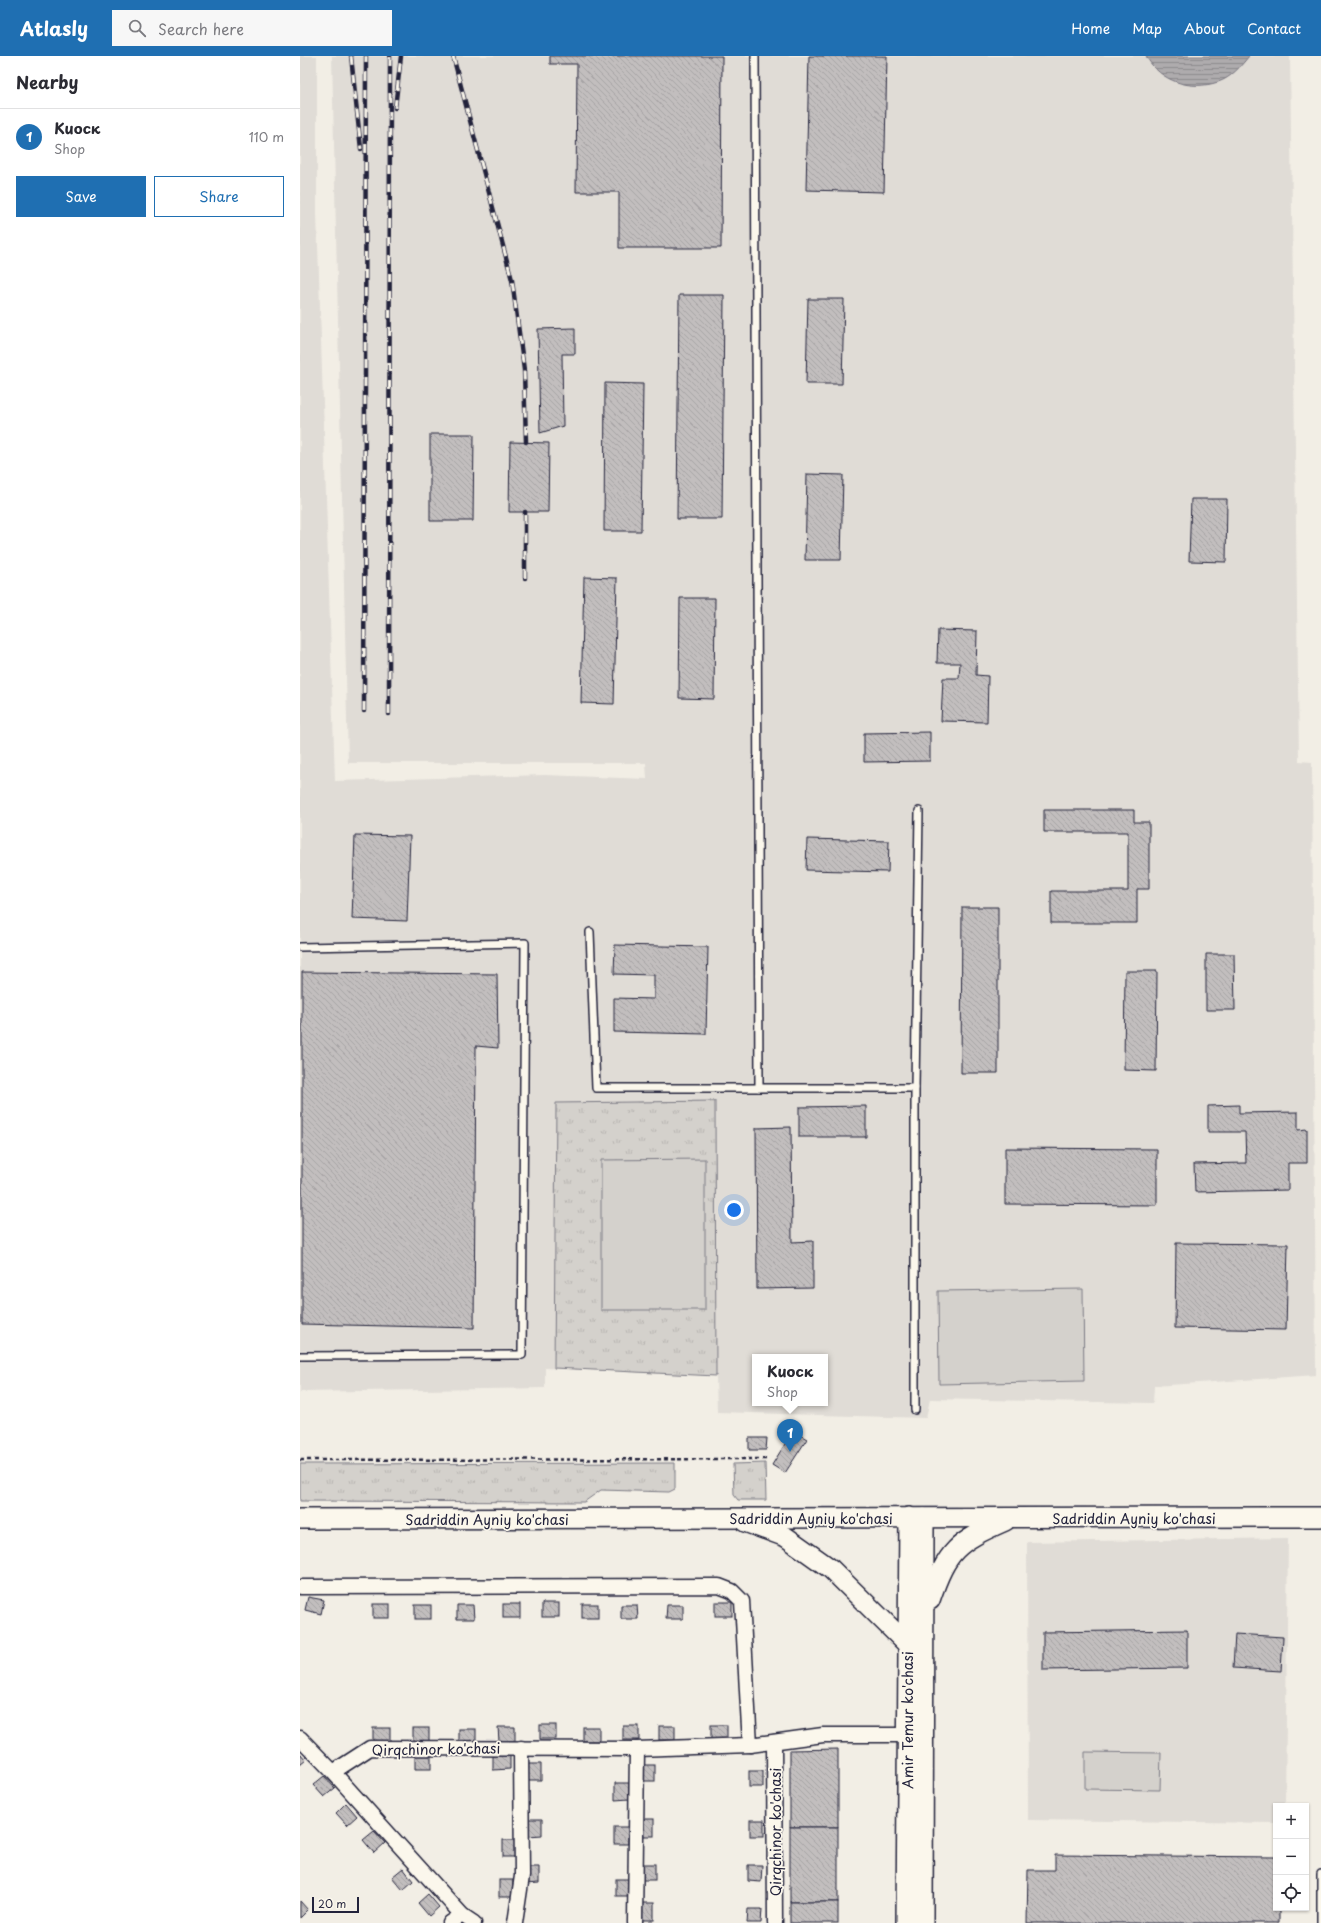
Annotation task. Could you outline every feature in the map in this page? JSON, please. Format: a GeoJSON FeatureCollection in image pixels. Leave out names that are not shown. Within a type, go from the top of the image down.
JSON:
{"type":"FeatureCollection","features":[{"type":"Feature","properties":{"kind":"street","name":"Sadriddin Ayniy ko'chasi"},"geometry":{"type":"LineString","coordinates":[[300,1519],[1321,1517]]}},
{"type":"Feature","properties":{"kind":"street"},"geometry":{"type":"LineString","coordinates":[[734,1518],[786,1537],[831,1569],[907,1644]]}},
{"type":"Feature","properties":{"kind":"street","name":"Amir Temur ko'chasi"},"geometry":{"type":"LineString","coordinates":[[916,1518],[925,1615],[923,1923]]}},
{"type":"Feature","properties":{"kind":"street","name":"Amir Temur ko'chasi"},"geometry":{"type":"LineString","coordinates":[[906,1923],[907,1644],[916,1518]]}},
{"type":"Feature","properties":{"kind":"street"},"geometry":{"type":"LineString","coordinates":[[925,1615],[937,1580],[946,1562],[957,1547],[974,1535],[1011,1518]]}},
{"type":"Feature","properties":{"kind":"street"},"geometry":{"type":"LineString","coordinates":[[300,1587],[719,1586],[732,1591],[742,1601],[750,1745]]}},
{"type":"Feature","properties":{"kind":"street","name":"Qirqchinor ko'chasi"},"geometry":{"type":"LineString","coordinates":[[333,1772],[370,1748],[637,1749],[750,1745],[823,1735],[907,1735]]}},
{"type":"Feature","properties":{"kind":"street"},"geometry":{"type":"LineString","coordinates":[[300,1738],[333,1772],[462,1915],[474,1923]]}},
{"type":"Feature","properties":{"kind":"street","name":"Qirqchinor ko'chasi"},"geometry":{"type":"LineString","coordinates":[[774,1742],[775,1923]]}},
{"type":"Feature","properties":{"kind":"street"},"geometry":{"type":"LineString","coordinates":[[515,1923],[522,1876],[521,1748]]}},
{"type":"Feature","properties":{"kind":"street"},"geometry":{"type":"LineString","coordinates":[[634,1923],[637,1749]]}},
{"type":"Feature","properties":{"kind":"street"},"geometry":{"type":"LineString","coordinates":[[450,1923],[462,1915]]}},
{"type":"Feature","properties":{"kind":"lane"},"geometry":{"type":"LineString","coordinates":[[755,56],[759,1088]]}},
{"type":"Feature","properties":{"kind":"lane"},"geometry":{"type":"LineString","coordinates":[[915,1410],[915,1088],[919,811]]}},
{"type":"Feature","properties":{"kind":"lane"},"geometry":{"type":"LineString","coordinates":[[590,932],[596,1088],[915,1088]]}},
{"type":"Feature","properties":{"kind":"lane"},"geometry":{"type":"LineString","coordinates":[[300,947],[525,943],[522,1355],[300,1356]]}},
{"type":"Feature","properties":{"kind":"lane"},"geometry":{"type":"LineString","coordinates":[[1321,1874],[1321,1923]]}},
{"type":"Feature","properties":{"kind":"path"},"geometry":{"type":"LineString","coordinates":[[300,1460],[769,1459]]}},
{"type":"Feature","properties":{"kind":"shaded area"},"geometry":{"type":"Polygon","coordinates":[[[300,56],[317,56],[317,213],[335,781],[545,775],[647,779],[646,763],[348,763],[332,56],[1290,56],[1299,761],[1312,762],[1316,1375],[1154,1386],[1153,1403],[930,1399],[926,1418],[717,1412],[716,1376],[545,1368],[545,1388],[300,1392],[300,56]]]}},
{"type":"Feature","properties":{"kind":"shaded area"},"geometry":{"type":"Polygon","coordinates":[[[1146,56],[1249,56],[1239,68],[1223,80],[1208,85],[1187,85],[1168,78],[1159,72],[1146,56]]]}},
{"type":"Feature","properties":{"kind":"shaded area"},"geometry":{"type":"Polygon","coordinates":[[[1288,1538],[1285,1803],[1273,1803],[1273,1823],[1028,1820],[1027,1542],[1288,1538]]]}},
{"type":"Feature","properties":{"kind":"green space"},"geometry":{"type":"Polygon","coordinates":[[[715,1101],[716,1376],[554,1368],[556,1103],[715,1101]]]}},
{"type":"Feature","properties":{"kind":"green space"},"geometry":{"type":"Polygon","coordinates":[[[705,1159],[705,1310],[601,1310],[601,1160],[705,1159]]]}},
{"type":"Feature","properties":{"kind":"green space"},"geometry":{"type":"Polygon","coordinates":[[[1083,1289],[1084,1381],[939,1384],[938,1291],[1083,1289]]]}},
{"type":"Feature","properties":{"kind":"green space"},"geometry":{"type":"Polygon","coordinates":[[[675,1463],[675,1489],[669,1492],[601,1490],[584,1502],[300,1501],[300,1464],[675,1463]]]}},
{"type":"Feature","properties":{"kind":"green space"},"geometry":{"type":"Polygon","coordinates":[[[765,1463],[766,1500],[738,1500],[734,1495],[733,1464],[765,1463]]]}},
{"type":"Feature","properties":{"kind":"green space"},"geometry":{"type":"Polygon","coordinates":[[[1085,1752],[1161,1753],[1160,1790],[1085,1789],[1085,1752]]]}},
{"type":"Feature","properties":{"kind":"building"},"geometry":{"type":"Polygon","coordinates":[[[550,56],[722,56],[721,248],[619,248],[619,192],[576,192],[577,64],[550,64],[550,56]]]}},
{"type":"Feature","properties":{"kind":"building"},"geometry":{"type":"Polygon","coordinates":[[[809,56],[887,56],[884,192],[806,190],[809,56]]]}},
{"type":"Feature","properties":{"kind":"building"},"geometry":{"type":"Polygon","coordinates":[[[679,295],[724,295],[722,519],[677,519],[679,295]]]}},
{"type":"Feature","properties":{"kind":"building"},"geometry":{"type":"Polygon","coordinates":[[[808,299],[844,299],[842,384],[806,384],[808,299]]]}},
{"type":"Feature","properties":{"kind":"building"},"geometry":{"type":"Polygon","coordinates":[[[575,328],[575,354],[562,354],[563,426],[540,433],[538,329],[575,328]]]}},
{"type":"Feature","properties":{"kind":"building"},"geometry":{"type":"Polygon","coordinates":[[[605,383],[643,384],[641,531],[604,531],[605,383]]]}},
{"type":"Feature","properties":{"kind":"building"},"geometry":{"type":"Polygon","coordinates":[[[430,434],[474,434],[473,521],[430,521],[430,434]]]}},
{"type":"Feature","properties":{"kind":"building"},"geometry":{"type":"Polygon","coordinates":[[[510,442],[549,443],[548,512],[509,512],[510,442]]]}},
{"type":"Feature","properties":{"kind":"building"},"geometry":{"type":"Polygon","coordinates":[[[807,474],[843,475],[841,560],[805,560],[807,474]]]}},
{"type":"Feature","properties":{"kind":"building"},"geometry":{"type":"Polygon","coordinates":[[[1191,499],[1227,499],[1226,562],[1189,561],[1191,499]]]}},
{"type":"Feature","properties":{"kind":"building"},"geometry":{"type":"Polygon","coordinates":[[[584,577],[617,578],[614,704],[581,703],[584,577]]]}},
{"type":"Feature","properties":{"kind":"building"},"geometry":{"type":"Polygon","coordinates":[[[680,598],[715,598],[714,699],[679,698],[680,598]]]}},
{"type":"Feature","properties":{"kind":"building"},"geometry":{"type":"Polygon","coordinates":[[[938,630],[977,631],[976,675],[988,676],[987,722],[941,721],[943,678],[959,678],[960,663],[937,663],[938,630]]]}},
{"type":"Feature","properties":{"kind":"building"},"geometry":{"type":"Polygon","coordinates":[[[930,732],[930,761],[864,762],[864,733],[930,732]]]}},
{"type":"Feature","properties":{"kind":"building"},"geometry":{"type":"Polygon","coordinates":[[[1044,810],[1134,810],[1134,822],[1149,822],[1149,889],[1137,889],[1137,923],[1051,923],[1051,891],[1128,891],[1128,832],[1044,832],[1044,810]]]}},
{"type":"Feature","properties":{"kind":"building"},"geometry":{"type":"Polygon","coordinates":[[[355,835],[410,836],[407,921],[352,919],[355,835]]]}},
{"type":"Feature","properties":{"kind":"building"},"geometry":{"type":"Polygon","coordinates":[[[807,839],[889,841],[888,872],[806,870],[807,839]]]}},
{"type":"Feature","properties":{"kind":"building"},"geometry":{"type":"Polygon","coordinates":[[[962,907],[998,907],[998,1073],[961,1073],[962,907]]]}},
{"type":"Feature","properties":{"kind":"building"},"geometry":{"type":"Polygon","coordinates":[[[615,945],[708,947],[706,1034],[614,1032],[614,998],[654,999],[654,975],[614,974],[615,945]]]}},
{"type":"Feature","properties":{"kind":"building"},"geometry":{"type":"Polygon","coordinates":[[[1206,954],[1234,954],[1235,1010],[1206,1010],[1206,954]]]}},
{"type":"Feature","properties":{"kind":"building"},"geometry":{"type":"Polygon","coordinates":[[[1125,971],[1157,971],[1156,1071],[1124,1070],[1125,971]]]}},
{"type":"Feature","properties":{"kind":"building"},"geometry":{"type":"Polygon","coordinates":[[[302,972],[497,974],[498,1048],[476,1046],[474,1328],[302,1324],[302,972]]]}},
{"type":"Feature","properties":{"kind":"building"},"geometry":{"type":"Polygon","coordinates":[[[1239,1105],[1239,1113],[1298,1112],[1298,1130],[1307,1129],[1307,1163],[1288,1163],[1288,1190],[1195,1192],[1194,1164],[1246,1163],[1245,1132],[1208,1132],[1208,1106],[1239,1105]]]}},
{"type":"Feature","properties":{"kind":"building"},"geometry":{"type":"Polygon","coordinates":[[[866,1106],[866,1137],[799,1137],[799,1107],[866,1106]]]}},
{"type":"Feature","properties":{"kind":"building"},"geometry":{"type":"Polygon","coordinates":[[[791,1127],[792,1242],[813,1241],[813,1288],[757,1289],[756,1128],[791,1127]]]}},
{"type":"Feature","properties":{"kind":"building"},"geometry":{"type":"Polygon","coordinates":[[[1005,1148],[1157,1149],[1157,1205],[1005,1204],[1005,1148]]]}},
{"type":"Feature","properties":{"kind":"building"},"geometry":{"type":"Polygon","coordinates":[[[1176,1243],[1288,1244],[1286,1330],[1175,1328],[1176,1243]]]}},
{"type":"Feature","properties":{"kind":"building"},"geometry":{"type":"Polygon","coordinates":[[[793,1431],[807,1439],[785,1473],[772,1465],[793,1431]]]}},
{"type":"Feature","properties":{"kind":"building"},"geometry":{"type":"Polygon","coordinates":[[[749,1438],[767,1438],[766,1450],[749,1450],[749,1438]]]}},
{"type":"Feature","properties":{"kind":"building"},"geometry":{"type":"Polygon","coordinates":[[[308,1597],[324,1600],[321,1614],[305,1610],[308,1597]]]}},
{"type":"Feature","properties":{"kind":"building"},"geometry":{"type":"Polygon","coordinates":[[[715,1602],[732,1602],[732,1616],[715,1616],[715,1602]]]}},
{"type":"Feature","properties":{"kind":"building"},"geometry":{"type":"Polygon","coordinates":[[[542,1603],[559,1603],[559,1617],[542,1617],[542,1603]]]}},
{"type":"Feature","properties":{"kind":"building"},"geometry":{"type":"Polygon","coordinates":[[[373,1604],[390,1604],[390,1618],[373,1618],[373,1604]]]}},
{"type":"Feature","properties":{"kind":"building"},"geometry":{"type":"Polygon","coordinates":[[[503,1604],[520,1604],[520,1618],[503,1618],[503,1604]]]}},
{"type":"Feature","properties":{"kind":"building"},"geometry":{"type":"Polygon","coordinates":[[[582,1604],[598,1604],[598,1618],[582,1618],[582,1604]]]}},
{"type":"Feature","properties":{"kind":"building"},"geometry":{"type":"Polygon","coordinates":[[[415,1605],[431,1605],[431,1619],[415,1619],[415,1605]]]}},
{"type":"Feature","properties":{"kind":"building"},"geometry":{"type":"Polygon","coordinates":[[[457,1605],[473,1605],[474,1619],[457,1619],[457,1605]]]}},
{"type":"Feature","properties":{"kind":"building"},"geometry":{"type":"Polygon","coordinates":[[[621,1605],[637,1605],[638,1619],[621,1619],[621,1605]]]}},
{"type":"Feature","properties":{"kind":"building"},"geometry":{"type":"Polygon","coordinates":[[[667,1605],[683,1605],[683,1619],[666,1619],[667,1605]]]}},
{"type":"Feature","properties":{"kind":"building"},"geometry":{"type":"Polygon","coordinates":[[[1187,1630],[1187,1668],[1043,1670],[1043,1632],[1187,1630]]]}},
{"type":"Feature","properties":{"kind":"building"},"geometry":{"type":"Polygon","coordinates":[[[1235,1634],[1283,1637],[1281,1671],[1233,1668],[1235,1634]]]}},
{"type":"Feature","properties":{"kind":"building"},"geometry":{"type":"Polygon","coordinates":[[[540,1725],[556,1725],[556,1739],[540,1739],[540,1725]]]}},
{"type":"Feature","properties":{"kind":"building"},"geometry":{"type":"Polygon","coordinates":[[[711,1725],[727,1725],[727,1739],[711,1739],[711,1725]]]}},
{"type":"Feature","properties":{"kind":"building"},"geometry":{"type":"Polygon","coordinates":[[[623,1726],[639,1726],[639,1740],[623,1740],[623,1726]]]}},
{"type":"Feature","properties":{"kind":"building"},"geometry":{"type":"Polygon","coordinates":[[[659,1726],[675,1726],[675,1740],[659,1740],[659,1726]]]}},
{"type":"Feature","properties":{"kind":"building"},"geometry":{"type":"Polygon","coordinates":[[[498,1727],[515,1727],[515,1741],[499,1741],[498,1727]]]}},
{"type":"Feature","properties":{"kind":"building"},"geometry":{"type":"Polygon","coordinates":[[[583,1727],[599,1727],[599,1741],[583,1741],[583,1727]]]}},
{"type":"Feature","properties":{"kind":"building"},"geometry":{"type":"Polygon","coordinates":[[[373,1728],[390,1728],[390,1742],[373,1742],[373,1728]]]}},
{"type":"Feature","properties":{"kind":"building"},"geometry":{"type":"Polygon","coordinates":[[[413,1728],[429,1728],[429,1742],[413,1742],[413,1728]]]}},
{"type":"Feature","properties":{"kind":"building"},"geometry":{"type":"Polygon","coordinates":[[[459,1729],[476,1729],[476,1743],[459,1743],[459,1729]]]}},
{"type":"Feature","properties":{"kind":"building"},"geometry":{"type":"Polygon","coordinates":[[[838,1749],[838,1827],[790,1827],[790,1750],[838,1749]]]}},
{"type":"Feature","properties":{"kind":"building"},"geometry":{"type":"Polygon","coordinates":[[[300,1753],[306,1760],[300,1765],[300,1753]]]}},
{"type":"Feature","properties":{"kind":"building"},"geometry":{"type":"Polygon","coordinates":[[[415,1755],[431,1755],[431,1769],[415,1769],[415,1755]]]}},
{"type":"Feature","properties":{"kind":"building"},"geometry":{"type":"Polygon","coordinates":[[[510,1755],[510,1769],[493,1770],[493,1756],[510,1755]]]}},
{"type":"Feature","properties":{"kind":"building"},"geometry":{"type":"Polygon","coordinates":[[[526,1764],[541,1764],[541,1780],[527,1780],[526,1764]]]}},
{"type":"Feature","properties":{"kind":"building"},"geometry":{"type":"Polygon","coordinates":[[[641,1765],[655,1765],[655,1781],[641,1781],[641,1765]]]}},
{"type":"Feature","properties":{"kind":"building"},"geometry":{"type":"Polygon","coordinates":[[[749,1771],[763,1771],[763,1787],[749,1787],[749,1771]]]}},
{"type":"Feature","properties":{"kind":"building"},"geometry":{"type":"Polygon","coordinates":[[[324,1776],[335,1788],[324,1797],[313,1785],[324,1776]]]}},
{"type":"Feature","properties":{"kind":"building"},"geometry":{"type":"Polygon","coordinates":[[[615,1783],[629,1783],[629,1799],[615,1800],[615,1783]]]}},
{"type":"Feature","properties":{"kind":"building"},"geometry":{"type":"Polygon","coordinates":[[[346,1803],[357,1816],[347,1825],[336,1813],[346,1803]]]}},
{"type":"Feature","properties":{"kind":"building"},"geometry":{"type":"Polygon","coordinates":[[[528,1819],[542,1819],[542,1835],[528,1836],[528,1819]]]}},
{"type":"Feature","properties":{"kind":"building"},"geometry":{"type":"Polygon","coordinates":[[[640,1819],[654,1819],[654,1836],[640,1836],[640,1819]]]}},
{"type":"Feature","properties":{"kind":"building"},"geometry":{"type":"Polygon","coordinates":[[[750,1820],[764,1820],[764,1836],[750,1836],[750,1820]]]}},
{"type":"Feature","properties":{"kind":"building"},"geometry":{"type":"Polygon","coordinates":[[[614,1827],[628,1827],[628,1844],[614,1844],[614,1827]]]}},
{"type":"Feature","properties":{"kind":"building"},"geometry":{"type":"Polygon","coordinates":[[[790,1827],[838,1827],[838,1902],[790,1902],[790,1827]]]}},
{"type":"Feature","properties":{"kind":"building"},"geometry":{"type":"Polygon","coordinates":[[[374,1831],[385,1843],[374,1853],[363,1840],[374,1831]]]}},
{"type":"Feature","properties":{"kind":"building"},"geometry":{"type":"Polygon","coordinates":[[[503,1840],[517,1840],[517,1857],[503,1857],[503,1840]]]}},
{"type":"Feature","properties":{"kind":"building"},"geometry":{"type":"Polygon","coordinates":[[[1055,1855],[1273,1857],[1273,1911],[1279,1911],[1279,1923],[1027,1923],[1028,1870],[1055,1870],[1055,1855]]]}},
{"type":"Feature","properties":{"kind":"building"},"geometry":{"type":"Polygon","coordinates":[[[641,1864],[655,1864],[655,1880],[641,1880],[641,1864]]]}},
{"type":"Feature","properties":{"kind":"building"},"geometry":{"type":"Polygon","coordinates":[[[748,1865],[762,1865],[761,1882],[748,1881],[748,1865]]]}},
{"type":"Feature","properties":{"kind":"building"},"geometry":{"type":"Polygon","coordinates":[[[525,1867],[539,1867],[539,1883],[525,1884],[525,1867]]]}},
{"type":"Feature","properties":{"kind":"building"},"geometry":{"type":"Polygon","coordinates":[[[403,1868],[413,1881],[403,1890],[392,1877],[403,1868]]]}},
{"type":"Feature","properties":{"kind":"building"},"geometry":{"type":"Polygon","coordinates":[[[616,1879],[630,1879],[630,1896],[616,1896],[616,1879]]]}},
{"type":"Feature","properties":{"kind":"building"},"geometry":{"type":"Polygon","coordinates":[[[499,1880],[513,1880],[513,1897],[499,1897],[499,1880]]]}},
{"type":"Feature","properties":{"kind":"building"},"geometry":{"type":"Polygon","coordinates":[[[428,1894],[439,1907],[429,1916],[418,1903],[428,1894]]]}},
{"type":"Feature","properties":{"kind":"building"},"geometry":{"type":"Polygon","coordinates":[[[300,1901],[308,1910],[300,1918],[300,1901]]]}},
{"type":"Feature","properties":{"kind":"building"},"geometry":{"type":"Polygon","coordinates":[[[790,1902],[838,1902],[838,1923],[790,1923],[790,1902]]]}},
{"type":"Feature","properties":{"kind":"building"},"geometry":{"type":"Polygon","coordinates":[[[640,1903],[654,1903],[654,1920],[640,1920],[640,1903]]]}},
{"type":"Feature","properties":{"kind":"building"},"geometry":{"type":"Polygon","coordinates":[[[748,1909],[762,1909],[761,1923],[747,1923],[748,1909]]]}},
{"type":"Feature","properties":{"kind":"railway"},"geometry":{"type":"LineString","coordinates":[[351,56],[361,149]]}},
{"type":"Feature","properties":{"kind":"railway"},"geometry":{"type":"LineString","coordinates":[[364,711],[366,56]]}},
{"type":"Feature","properties":{"kind":"railway"},"geometry":{"type":"LineString","coordinates":[[389,714],[390,56]]}},
{"type":"Feature","properties":{"kind":"railway"},"geometry":{"type":"LineString","coordinates":[[395,108],[401,56]]}},
{"type":"Feature","properties":{"kind":"railway"},"geometry":{"type":"LineString","coordinates":[[453,56],[512,280],[524,370],[526,442]]}},
{"type":"Feature","properties":{"kind":"railway"},"geometry":{"type":"LineString","coordinates":[[525,512],[525,578]]}},
{"type":"Feature","properties":{"kind":"place","name":"Киоск"},"geometry":{"type":"Point","coordinates":[790,1452]}}]}
